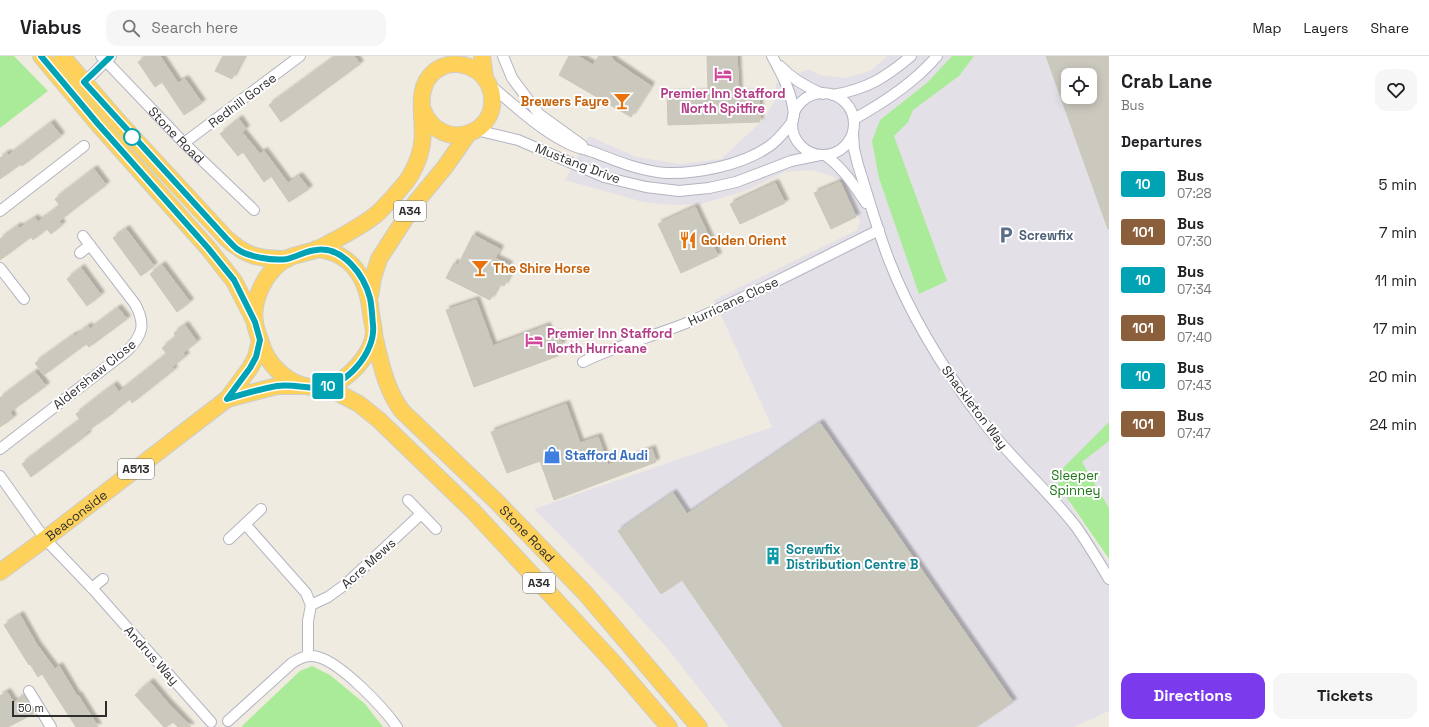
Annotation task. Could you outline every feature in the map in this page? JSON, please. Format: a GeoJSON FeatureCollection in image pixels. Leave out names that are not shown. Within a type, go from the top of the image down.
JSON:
{"type":"FeatureCollection","features":[{"type":"Feature","properties":{"kind":"highway"},"geometry":{"type":"LineString","coordinates":[[41,56],[98,124],[212,252],[234,280],[255,322],[265,353],[273,366],[286,377],[305,386],[318,388],[327,387],[341,380],[356,368],[370,348],[374,334],[370,298],[363,280],[347,261],[338,254],[326,250],[316,249],[287,259],[272,271],[263,284],[259,294],[255,322]]}},
{"type":"Feature","properties":{"kind":"highway"},"geometry":{"type":"LineString","coordinates":[[62,56],[226,238],[238,249],[247,254],[261,258],[287,259]]}},
{"type":"Feature","properties":{"kind":"highway"},"geometry":{"type":"LineString","coordinates":[[439,56],[424,86],[421,98],[423,110],[429,123],[440,132],[454,135],[472,132],[486,121],[491,109],[492,96],[487,81],[482,56]]}},
{"type":"Feature","properties":{"kind":"highway"},"geometry":{"type":"LineString","coordinates":[[430,76],[437,70],[454,64],[471,67],[479,72],[487,81]]}},
{"type":"Feature","properties":{"kind":"highway","name":"A34"},"geometry":{"type":"LineString","coordinates":[[316,249],[378,213],[408,179],[422,148],[423,110]]}},
{"type":"Feature","properties":{"kind":"highway","name":"A34"},"geometry":{"type":"LineString","coordinates":[[370,298],[373,278],[379,259],[416,202],[472,132]]}},
{"type":"Feature","properties":{"kind":"highway","name":"Stone Road"},"geometry":{"type":"LineString","coordinates":[[374,334],[387,386],[394,400],[402,411],[496,501],[585,593],[699,727]]}},
{"type":"Feature","properties":{"kind":"highway","name":"Beaconside"},"geometry":{"type":"LineString","coordinates":[[0,572],[227,399],[250,368],[256,357],[260,340]]}},
{"type":"Feature","properties":{"kind":"highway","name":"Beaconside"},"geometry":{"type":"LineString","coordinates":[[227,399],[277,386],[305,386]]}},
{"type":"Feature","properties":{"kind":"highway","name":"Stone Road"},"geometry":{"type":"LineString","coordinates":[[327,387],[359,404],[379,420],[473,511],[614,662],[669,727]]}},
{"type":"Feature","properties":{"kind":"street","name":"Redhill Gorse"},"geometry":{"type":"LineString","coordinates":[[184,143],[300,56]]}},
{"type":"Feature","properties":{"kind":"street","name":"Mustang Drive"},"geometry":{"type":"LineString","coordinates":[[503,56],[512,78],[539,114],[590,151]]}},
{"type":"Feature","properties":{"kind":"street"},"geometry":{"type":"LineString","coordinates":[[793,119],[797,109],[806,100],[813,96],[850,92],[873,84],[894,71],[911,56]]}},
{"type":"Feature","properties":{"kind":"street"},"geometry":{"type":"LineString","coordinates":[[854,119],[868,112],[911,81],[937,56]]}},
{"type":"Feature","properties":{"kind":"street"},"geometry":{"type":"LineString","coordinates":[[772,57],[790,93],[795,137],[801,145],[812,153],[822,155],[830,154],[841,149],[846,145],[853,133],[854,119],[847,105],[833,95]]}},
{"type":"Feature","properties":{"kind":"street"},"geometry":{"type":"LineString","coordinates":[[772,57],[789,76],[822,94]]}},
{"type":"Feature","properties":{"kind":"street"},"geometry":{"type":"LineString","coordinates":[[84,82],[106,58]]}},
{"type":"Feature","properties":{"kind":"street","name":"Stone Road"},"geometry":{"type":"LineString","coordinates":[[106,58],[184,143],[254,210]]}},
{"type":"Feature","properties":{"kind":"street","name":"Mustang Drive"},"geometry":{"type":"LineString","coordinates":[[487,81],[530,120],[568,144],[620,163],[666,173],[698,171],[727,166],[763,150],[781,136],[793,119]]}},
{"type":"Feature","properties":{"kind":"street","name":"Mustang Drive"},"geometry":{"type":"LineString","coordinates":[[472,132],[518,140],[604,177],[646,187],[679,191],[709,188],[736,182],[791,161],[822,155]]}},
{"type":"Feature","properties":{"kind":"street","name":"Shackleton Way"},"geometry":{"type":"LineString","coordinates":[[853,133],[854,149],[858,165],[889,260],[912,312],[930,344],[962,393],[1000,444],[1027,471],[1076,527],[1109,579]]}},
{"type":"Feature","properties":{"kind":"street"},"geometry":{"type":"LineString","coordinates":[[0,211],[84,146]]}},
{"type":"Feature","properties":{"kind":"street","name":"Shackleton Way"},"geometry":{"type":"LineString","coordinates":[[822,155],[838,165],[850,178],[874,215]]}},
{"type":"Feature","properties":{"kind":"street","name":"Hurricane Close"},"geometry":{"type":"LineString","coordinates":[[583,362],[713,312],[879,230]]}},
{"type":"Feature","properties":{"kind":"street","name":"Aldershaw Close"},"geometry":{"type":"LineString","coordinates":[[0,449],[127,351],[140,335],[142,325],[140,314],[135,304],[83,236]]}},
{"type":"Feature","properties":{"kind":"street"},"geometry":{"type":"LineString","coordinates":[[80,253],[90,245]]}},
{"type":"Feature","properties":{"kind":"street"},"geometry":{"type":"LineString","coordinates":[[0,268],[24,299]]}},
{"type":"Feature","properties":{"kind":"street","name":"Andrus Way"},"geometry":{"type":"LineString","coordinates":[[0,476],[45,539],[92,588],[210,725]]}},
{"type":"Feature","properties":{"kind":"street"},"geometry":{"type":"LineString","coordinates":[[408,500],[436,529]]}},
{"type":"Feature","properties":{"kind":"street"},"geometry":{"type":"LineString","coordinates":[[229,539],[262,509]]}},
{"type":"Feature","properties":{"kind":"street","name":"Acre Mews"},"geometry":{"type":"LineString","coordinates":[[311,605],[328,597],[346,584],[421,514]]}},
{"type":"Feature","properties":{"kind":"street"},"geometry":{"type":"LineString","coordinates":[[245,524],[306,594],[311,605],[308,621],[308,656]]}},
{"type":"Feature","properties":{"kind":"street"},"geometry":{"type":"LineString","coordinates":[[92,588],[103,579]]}},
{"type":"Feature","properties":{"kind":"street"},"geometry":{"type":"LineString","coordinates":[[210,725],[219,719],[229,724],[292,663],[299,658],[308,656],[318,657],[339,668],[382,708],[397,727]]}},
{"type":"Feature","properties":{"kind":"street"},"geometry":{"type":"LineString","coordinates":[[29,691],[48,726]]}},
{"type":"Feature","properties":{"kind":"shaded area"},"geometry":{"type":"Polygon","coordinates":[[[888,56],[1109,56],[1109,438],[1078,465],[1069,503],[1109,563],[1109,711],[1074,727],[729,727],[668,649],[617,593],[534,509],[772,427],[714,300],[857,230],[860,221],[842,182],[832,176],[812,170],[785,172],[745,191],[701,204],[673,205],[643,202],[565,180],[589,136],[636,157],[680,164],[721,159],[763,120],[774,102],[776,83],[808,69],[820,75],[846,78],[870,71],[888,56]]]}},
{"type":"Feature","properties":{"kind":"shaded area"},"geometry":{"type":"Polygon","coordinates":[[[1109,441],[1109,508],[1082,462],[1109,441]]]}},
{"type":"Feature","properties":{"kind":"green space"},"geometry":{"type":"Polygon","coordinates":[[[0,56],[14,56],[48,91],[0,128],[0,56]]]}},
{"type":"Feature","properties":{"kind":"green space"},"geometry":{"type":"Polygon","coordinates":[[[952,56],[974,56],[959,76],[913,110],[908,122],[894,136],[947,281],[919,294],[879,178],[872,141],[880,120],[928,82],[952,56]]]}},
{"type":"Feature","properties":{"kind":"green space","name":"Sleeper Spinney"},"geometry":{"type":"Polygon","coordinates":[[[1109,422],[1109,441],[1082,462],[1109,508],[1109,559],[1058,485],[1061,470],[1109,422]]]}},
{"type":"Feature","properties":{"kind":"green space"},"geometry":{"type":"Polygon","coordinates":[[[312,666],[330,675],[365,704],[383,727],[242,727],[300,671],[312,666]]]}},
{"type":"Feature","properties":{"kind":"building"},"geometry":{"type":"Polygon","coordinates":[[[147,56],[160,56],[178,83],[185,79],[202,103],[184,115],[162,82],[155,87],[138,62],[147,56]]]}},
{"type":"Feature","properties":{"kind":"building"},"geometry":{"type":"Polygon","coordinates":[[[223,56],[244,56],[232,79],[215,71],[223,56]]]}},
{"type":"Feature","properties":{"kind":"building"},"geometry":{"type":"Polygon","coordinates":[[[336,56],[354,56],[360,64],[281,122],[269,105],[336,56]]]}},
{"type":"Feature","properties":{"kind":"building","name":"Brewers Fayre"},"geometry":{"type":"Polygon","coordinates":[[[569,56],[578,56],[593,65],[599,56],[611,56],[614,61],[651,86],[631,117],[559,75],[569,56]]]}},
{"type":"Feature","properties":{"kind":"building","name":"Premier Inn Stafford North Spitfire"},"geometry":{"type":"Polygon","coordinates":[[[707,56],[737,56],[739,94],[759,93],[760,122],[668,125],[667,94],[708,93],[707,56]]]}},
{"type":"Feature","properties":{"kind":"building"},"geometry":{"type":"Polygon","coordinates":[[[1046,56],[1109,56],[1108,229],[1063,104],[1097,104],[1097,68],[1061,68],[1061,98],[1046,56]]]}},
{"type":"Feature","properties":{"kind":"building"},"geometry":{"type":"Polygon","coordinates":[[[239,119],[246,129],[242,132],[260,154],[264,151],[288,183],[299,176],[309,189],[289,202],[271,176],[264,182],[243,152],[238,156],[220,134],[239,119]]]}},
{"type":"Feature","properties":{"kind":"building"},"geometry":{"type":"Polygon","coordinates":[[[51,123],[61,136],[22,166],[21,164],[0,179],[0,158],[7,153],[9,155],[51,123]]]}},
{"type":"Feature","properties":{"kind":"building"},"geometry":{"type":"Polygon","coordinates":[[[94,169],[106,185],[59,221],[62,225],[51,234],[47,229],[33,240],[31,237],[0,260],[0,239],[18,226],[20,228],[35,218],[38,222],[60,206],[55,199],[94,169]]]}},
{"type":"Feature","properties":{"kind":"building"},"geometry":{"type":"Polygon","coordinates":[[[840,182],[856,217],[831,229],[814,193],[840,182]]]}},
{"type":"Feature","properties":{"kind":"building"},"geometry":{"type":"Polygon","coordinates":[[[775,183],[785,203],[740,224],[730,204],[775,183]]]}},
{"type":"Feature","properties":{"kind":"building","name":"Golden Orient"},"geometry":{"type":"Polygon","coordinates":[[[695,207],[718,256],[681,273],[658,224],[695,207]]]}},
{"type":"Feature","properties":{"kind":"building"},"geometry":{"type":"Polygon","coordinates":[[[126,229],[154,266],[141,276],[113,238],[126,229]]]}},
{"type":"Feature","properties":{"kind":"building","name":"The Shire Horse"},"geometry":{"type":"Polygon","coordinates":[[[473,235],[500,249],[495,258],[509,265],[506,270],[511,272],[504,286],[499,284],[490,300],[446,278],[454,263],[458,265],[473,235]]]}},
{"type":"Feature","properties":{"kind":"building"},"geometry":{"type":"Polygon","coordinates":[[[162,265],[190,302],[177,312],[150,274],[162,265]]]}},
{"type":"Feature","properties":{"kind":"building"},"geometry":{"type":"Polygon","coordinates":[[[81,268],[101,295],[87,306],[67,279],[81,268]]]}},
{"type":"Feature","properties":{"kind":"building","name":"Premier Inn Stafford North Hurricane"},"geometry":{"type":"Polygon","coordinates":[[[476,300],[493,346],[547,326],[550,336],[558,333],[562,345],[555,348],[558,356],[474,387],[446,310],[476,300]]]}},
{"type":"Feature","properties":{"kind":"building"},"geometry":{"type":"Polygon","coordinates":[[[118,308],[127,319],[89,347],[86,344],[44,375],[35,363],[88,326],[90,329],[118,308]]]}},
{"type":"Feature","properties":{"kind":"building"},"geometry":{"type":"Polygon","coordinates":[[[185,325],[197,342],[183,353],[186,356],[172,367],[174,370],[132,403],[130,399],[86,432],[88,434],[31,477],[22,464],[80,420],[76,414],[103,393],[114,385],[119,392],[167,354],[162,348],[176,337],[174,333],[185,325]]]}},
{"type":"Feature","properties":{"kind":"building"},"geometry":{"type":"Polygon","coordinates":[[[35,372],[46,386],[10,412],[13,418],[0,427],[0,398],[35,372]]]}},
{"type":"Feature","properties":{"kind":"building","name":"Stafford Audi"},"geometry":{"type":"Polygon","coordinates":[[[566,404],[580,443],[598,437],[608,465],[652,449],[656,462],[554,500],[540,461],[507,473],[491,432],[566,404]]]}},
{"type":"Feature","properties":{"kind":"building","name":"Screwfix Distribution Centre B"},"geometry":{"type":"Polygon","coordinates":[[[820,423],[1013,702],[976,727],[783,727],[682,580],[661,594],[618,531],[673,493],[687,514],[820,423]]]}},
{"type":"Feature","properties":{"kind":"building"},"geometry":{"type":"Polygon","coordinates":[[[20,615],[37,645],[55,669],[59,666],[98,727],[76,727],[42,674],[38,677],[30,664],[29,665],[4,625],[20,615]]]}},
{"type":"Feature","properties":{"kind":"building"},"geometry":{"type":"Polygon","coordinates":[[[150,682],[191,727],[178,727],[173,722],[164,727],[135,695],[150,682]]]}},
{"type":"Feature","properties":{"kind":"building"},"geometry":{"type":"Polygon","coordinates":[[[7,692],[14,703],[24,695],[35,713],[8,727],[0,727],[0,696],[7,692]]]}},
{"type":"Feature","properties":{"kind":"bus line","name":"10"},"geometry":{"type":"LineString","coordinates":[[41,56],[98,124],[208,248],[234,280],[255,322],[260,340],[256,357],[250,368],[227,399],[277,386],[289,385],[318,388],[327,387],[341,380],[356,368],[364,358],[370,348],[374,334],[370,298],[363,280],[347,261],[338,254],[326,250],[316,249],[287,259],[274,259],[261,258],[247,254],[238,249],[118,122],[84,82],[111,56]]}},
{"type":"Feature","properties":{"kind":"place","name":"Premier Inn Stafford North Spitfire"},"geometry":{"type":"Point","coordinates":[723,74]}},
{"type":"Feature","properties":{"kind":"place","name":"Brewers Fayre"},"geometry":{"type":"Point","coordinates":[622,101]}},
{"type":"Feature","properties":{"kind":"place","name":"Screwfix"},"geometry":{"type":"Point","coordinates":[1006,235]}},
{"type":"Feature","properties":{"kind":"place","name":"Golden Orient"},"geometry":{"type":"Point","coordinates":[688,240]}},
{"type":"Feature","properties":{"kind":"place","name":"The Shire Horse"},"geometry":{"type":"Point","coordinates":[480,268]}},
{"type":"Feature","properties":{"kind":"place","name":"Premier Inn Stafford North Hurricane"},"geometry":{"type":"Point","coordinates":[534,340]}},
{"type":"Feature","properties":{"kind":"place","name":"Stafford Audi"},"geometry":{"type":"Point","coordinates":[552,455]}},
{"type":"Feature","properties":{"kind":"place","name":"Screwfix Distribution Centre B"},"geometry":{"type":"Point","coordinates":[773,556]}}]}
